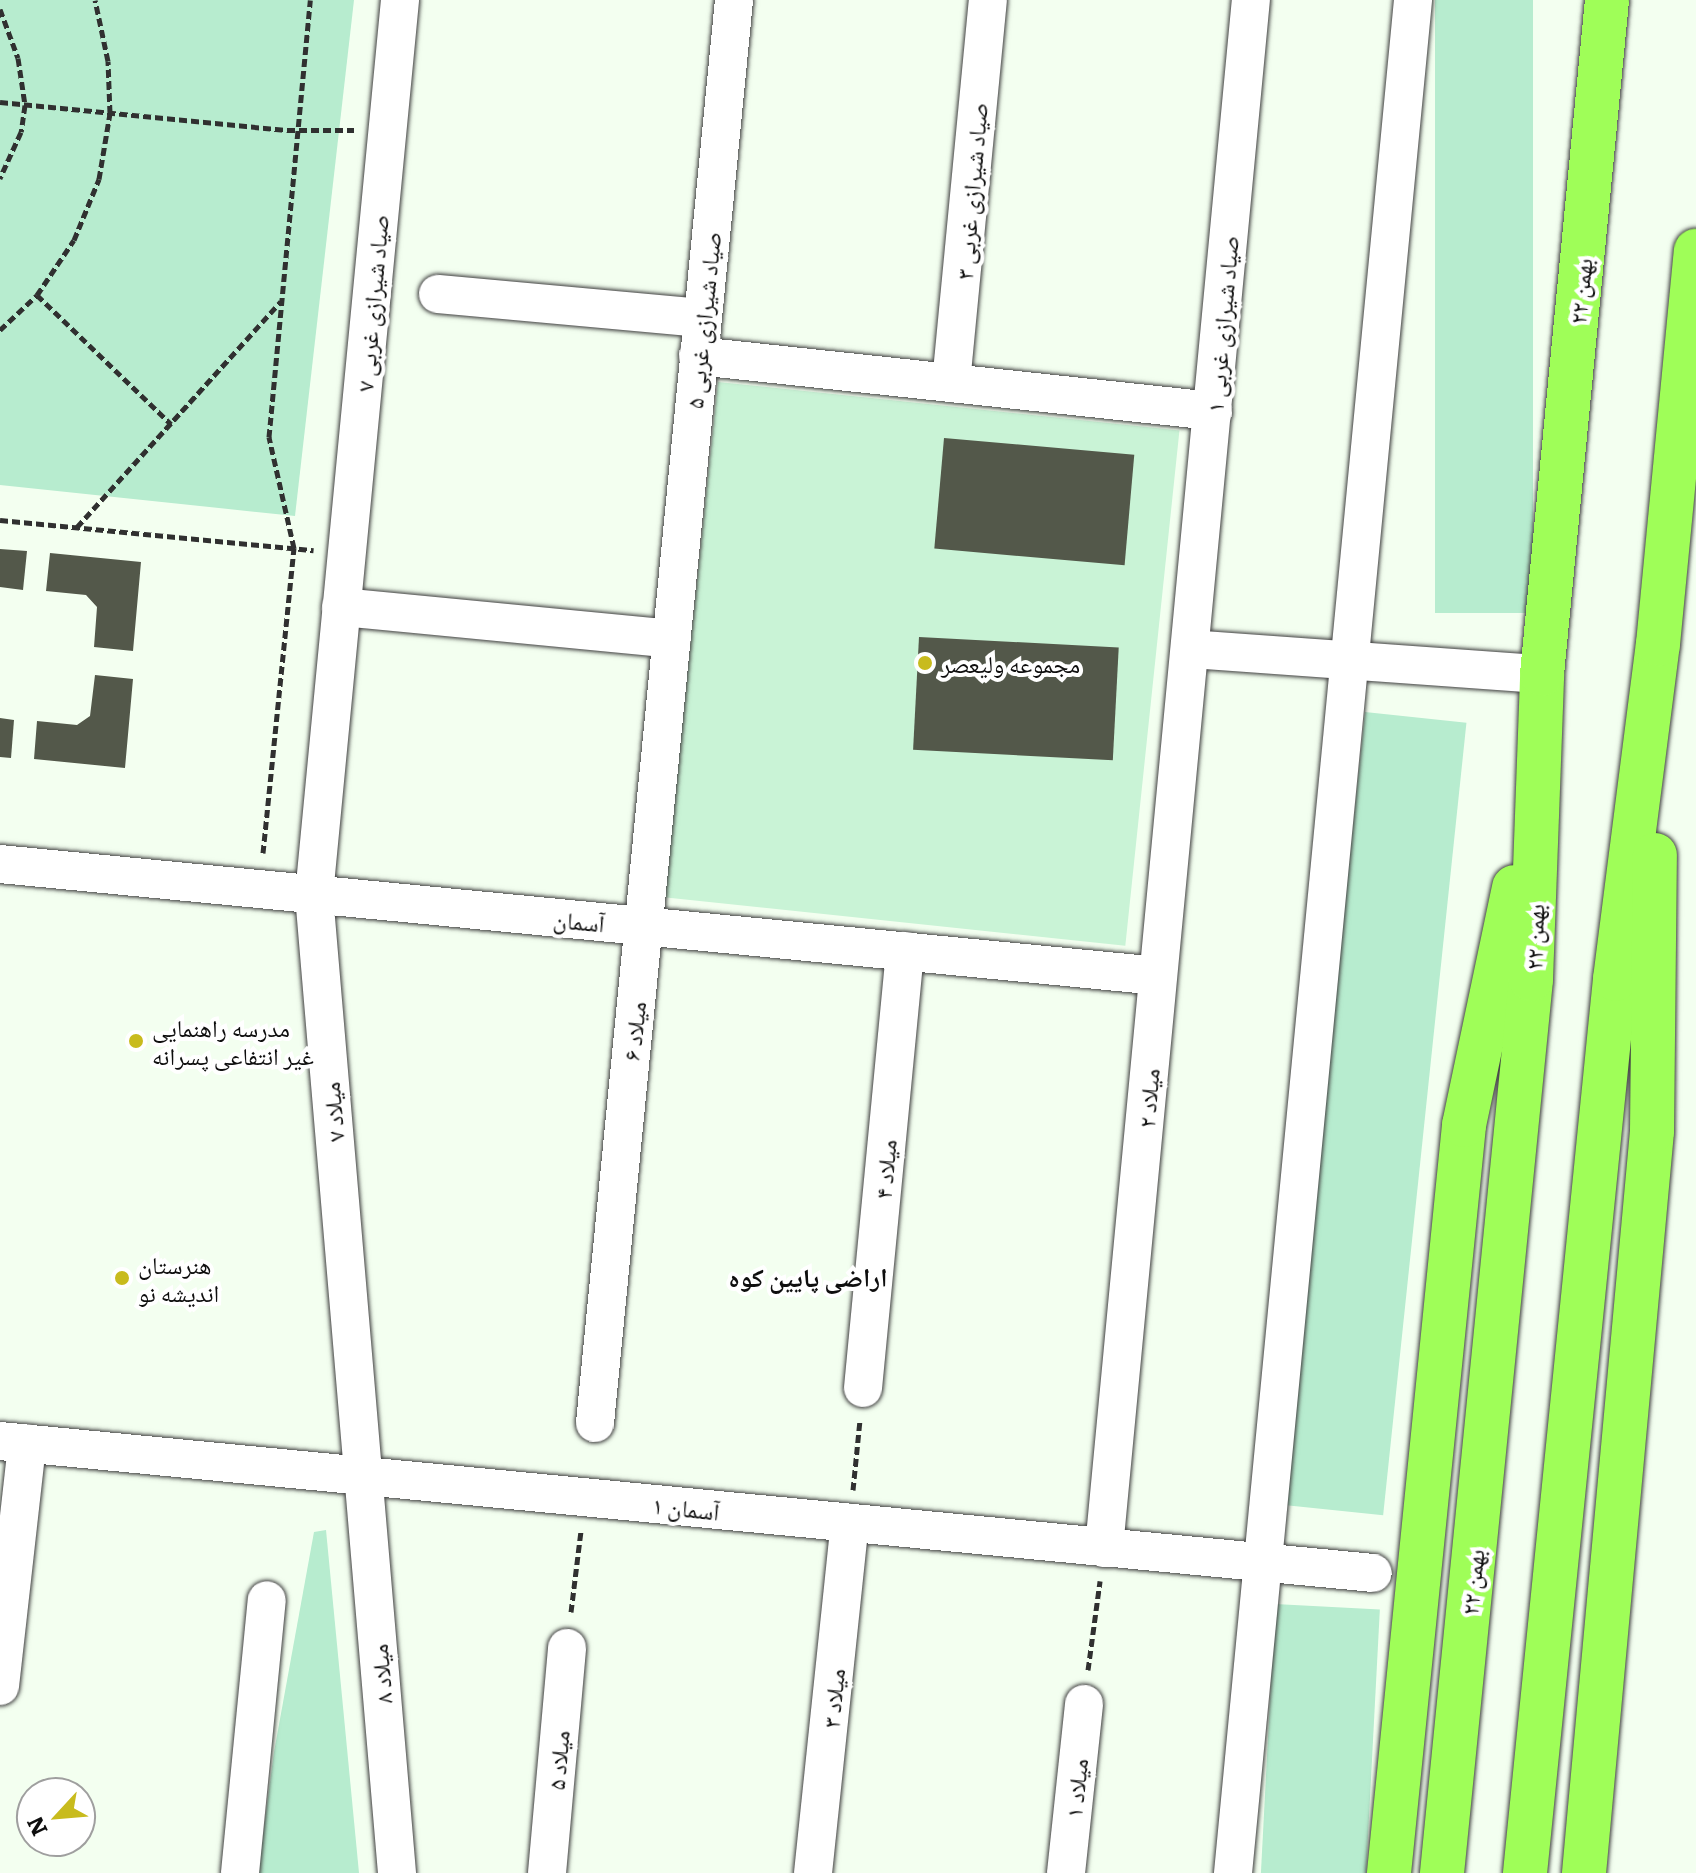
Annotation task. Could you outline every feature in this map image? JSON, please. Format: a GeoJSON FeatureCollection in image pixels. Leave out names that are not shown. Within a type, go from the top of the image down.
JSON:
{"type":"FeatureCollection","features":[{"type":"Feature","properties":{"kind":"highway","name":"۲۲ بهمن"},"geometry":{"type":"LineString","coordinates":[[1442,1873],[1531,979],[1542,674],[1607,0]]}},
{"type":"Feature","properties":{"kind":"highway"},"geometry":{"type":"LineString","coordinates":[[1525,1873],[1615,979],[1658,644],[1696,251]]}},
{"type":"Feature","properties":{"kind":"highway"},"geometry":{"type":"LineString","coordinates":[[1584,1873],[1652,1131],[1658,644]]}},
{"type":"Feature","properties":{"kind":"highway"},"geometry":{"type":"LineString","coordinates":[[1389,1873],[1464,1125],[1539,767]]}},
{"type":"Feature","properties":{"kind":"street","name":"صیاد شیرازی غربی ۷"},"geometry":{"type":"LineString","coordinates":[[341,607],[400,0]]}},
{"type":"Feature","properties":{"kind":"street","name":"صیاد شیرازی غربی ۵"},"geometry":{"type":"LineString","coordinates":[[671,639],[734,0]]}},
{"type":"Feature","properties":{"kind":"street","name":"صیاد شیرازی غربی ۳"},"geometry":{"type":"LineString","coordinates":[[951,383],[988,0]]}},
{"type":"Feature","properties":{"kind":"street","name":"صیاد شیرازی غربی ۱"},"geometry":{"type":"LineString","coordinates":[[1190,649],[1251,0]]}},
{"type":"Feature","properties":{"kind":"street"},"geometry":{"type":"LineString","coordinates":[[1233,1873],[1413,0]]}},
{"type":"Feature","properties":{"kind":"street"},"geometry":{"type":"LineString","coordinates":[[438,294],[702,318]]}},
{"type":"Feature","properties":{"kind":"street"},"geometry":{"type":"LineString","coordinates":[[698,356],[1213,411]]}},
{"type":"Feature","properties":{"kind":"street"},"geometry":{"type":"LineString","coordinates":[[341,607],[671,639]]}},
{"type":"Feature","properties":{"kind":"street","name":"میلاد ۷"},"geometry":{"type":"LineString","coordinates":[[341,607],[314,895],[363,1475]]}},
{"type":"Feature","properties":{"kind":"street","name":"میلاد ۶"},"geometry":{"type":"LineString","coordinates":[[595,1423],[671,639]]}},
{"type":"Feature","properties":{"kind":"street"},"geometry":{"type":"LineString","coordinates":[[1190,649],[1542,674]]}},
{"type":"Feature","properties":{"kind":"street","name":"میلاد ۲"},"geometry":{"type":"LineString","coordinates":[[1104,1548],[1190,649]]}},
{"type":"Feature","properties":{"kind":"street","name":"آسمان"},"geometry":{"type":"LineString","coordinates":[[0,864],[1158,976]]}},
{"type":"Feature","properties":{"kind":"street","name":"میلاد ۴"},"geometry":{"type":"LineString","coordinates":[[863,1388],[905,951]]}},
{"type":"Feature","properties":{"kind":"street"},"geometry":{"type":"LineString","coordinates":[[0,1686],[14,1442]]}},
{"type":"Feature","properties":{"kind":"street","name":"آسمان ۱"},"geometry":{"type":"LineString","coordinates":[[14,1442],[1373,1573]]}},
{"type":"Feature","properties":{"kind":"street","name":"میلاد ۸"},"geometry":{"type":"LineString","coordinates":[[363,1475],[397,1873]]}},
{"type":"Feature","properties":{"kind":"street","name":"میلاد ۳"},"geometry":{"type":"LineString","coordinates":[[813,1873],[850,1523]]}},
{"type":"Feature","properties":{"kind":"street"},"geometry":{"type":"LineString","coordinates":[[240,1873],[267,1600]]}},
{"type":"Feature","properties":{"kind":"street","name":"میلاد ۵"},"geometry":{"type":"LineString","coordinates":[[547,1873],[567,1648]]}},
{"type":"Feature","properties":{"kind":"street","name":"میلاد ۱"},"geometry":{"type":"LineString","coordinates":[[1066,1873],[1084,1704]]}},
{"type":"Feature","properties":{"kind":"path"},"geometry":{"type":"LineString","coordinates":[[0,330],[37,295],[79,228],[99,179],[110,113],[108,61],[95,0]]}},
{"type":"Feature","properties":{"kind":"path"},"geometry":{"type":"LineString","coordinates":[[260,889],[294,548],[269,437],[310,0]]}},
{"type":"Feature","properties":{"kind":"path"},"geometry":{"type":"LineString","coordinates":[[0,9],[18,58],[25,105],[21,132],[0,178]]}},
{"type":"Feature","properties":{"kind":"path"},"geometry":{"type":"LineString","coordinates":[[0,102],[298,129],[387,131]]}},
{"type":"Feature","properties":{"kind":"path"},"geometry":{"type":"LineString","coordinates":[[37,295],[171,424]]}},
{"type":"Feature","properties":{"kind":"path"},"geometry":{"type":"LineString","coordinates":[[77,527],[282,301]]}},
{"type":"Feature","properties":{"kind":"path"},"geometry":{"type":"LineString","coordinates":[[0,520],[347,552]]}},
{"type":"Feature","properties":{"kind":"path"},"geometry":{"type":"LineString","coordinates":[[850,1523],[863,1388]]}},
{"type":"Feature","properties":{"kind":"path"},"geometry":{"type":"LineString","coordinates":[[1084,1704],[1104,1548]]}},
{"type":"Feature","properties":{"kind":"green space"},"geometry":{"type":"Polygon","coordinates":[[[0,0],[354,0],[295,516],[0,485],[0,0]]]}},
{"type":"Feature","properties":{"kind":"green space"},"geometry":{"type":"Polygon","coordinates":[[[1435,0],[1533,0],[1533,613],[1435,613],[1435,0]]]}},
{"type":"Feature","properties":{"kind":"green space","name":"مجموعه ولیعصر"},"geometry":{"type":"Polygon","coordinates":[[[718,382],[1179,431],[1125,946],[664,897],[718,382]]]}},
{"type":"Feature","properties":{"kind":"green space"},"geometry":{"type":"Polygon","coordinates":[[[1365,712],[1466,723],[1383,1515],[1282,1505],[1365,712]]]}},
{"type":"Feature","properties":{"kind":"green space"},"geometry":{"type":"Polygon","coordinates":[[[326,1530],[359,1873],[258,1873],[274,1752],[314,1532],[326,1530]]]}},
{"type":"Feature","properties":{"kind":"green space"},"geometry":{"type":"Polygon","coordinates":[[[1275,1604],[1380,1609],[1366,1873],[1261,1873],[1275,1604]]]}},
{"type":"Feature","properties":{"kind":"building"},"geometry":{"type":"Polygon","coordinates":[[[944,438],[1134,455],[1125,565],[934,549],[944,438]]]}},
{"type":"Feature","properties":{"kind":"building"},"geometry":{"type":"Polygon","coordinates":[[[0,549],[27,551],[23,590],[0,587],[0,549]]]}},
{"type":"Feature","properties":{"kind":"building"},"geometry":{"type":"Polygon","coordinates":[[[50,553],[141,562],[133,651],[94,647],[97,607],[86,595],[46,591],[50,553]]]}},
{"type":"Feature","properties":{"kind":"building"},"geometry":{"type":"Polygon","coordinates":[[[919,637],[1119,647],[1113,760],[913,750],[919,637]]]}},
{"type":"Feature","properties":{"kind":"building"},"geometry":{"type":"Polygon","coordinates":[[[95,675],[133,679],[125,768],[34,759],[37,721],[77,725],[90,716],[95,675]]]}},
{"type":"Feature","properties":{"kind":"building"},"geometry":{"type":"Polygon","coordinates":[[[0,718],[14,720],[11,758],[0,757],[0,718]]]}},
{"type":"Feature","properties":{"kind":"place","name":"مجموعه ولیعصر"},"geometry":{"type":"Point","coordinates":[925,663]}},
{"type":"Feature","properties":{"kind":"place","name":"مدرسه راهنمایی غیر انتفاعی پسرانه"},"geometry":{"type":"Point","coordinates":[136,1041]}},
{"type":"Feature","properties":{"kind":"place","name":"هنرستان اندیشه نو"},"geometry":{"type":"Point","coordinates":[122,1278]}},
{"type":"Feature","properties":{"kind":"district","name":"اراضی پایین کوه"},"geometry":{"type":"Point","coordinates":[808,1276]}}]}
